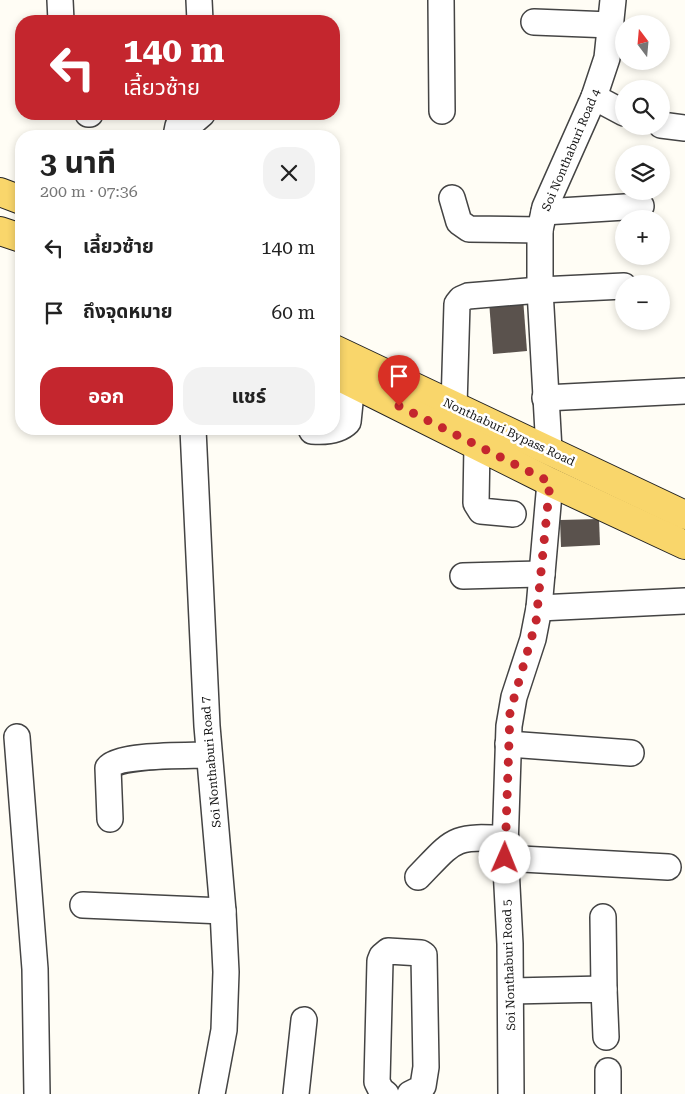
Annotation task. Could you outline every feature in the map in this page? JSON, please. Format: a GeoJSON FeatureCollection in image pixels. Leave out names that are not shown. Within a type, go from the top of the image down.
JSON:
{"type":"FeatureCollection","features":[{"type":"Feature","properties":{"kind":"main road"},"geometry":{"type":"LineString","coordinates":[[0,192],[15,198]]}},
{"type":"Feature","properties":{"kind":"main road"},"geometry":{"type":"LineString","coordinates":[[0,209],[15,213]]}},
{"type":"Feature","properties":{"kind":"main road"},"geometry":{"type":"LineString","coordinates":[[0,231],[15,236]]}},
{"type":"Feature","properties":{"kind":"main road","name":"Nonthaburi Bypass Road"},"geometry":{"type":"LineString","coordinates":[[340,352],[685,515]]}},
{"type":"Feature","properties":{"kind":"main road","name":"Nonthaburi Bypass Road"},"geometry":{"type":"LineString","coordinates":[[343,379],[550,482],[685,545]]}},
{"type":"Feature","properties":{"kind":"street"},"geometry":{"type":"LineString","coordinates":[[60,0],[61,15]]}},
{"type":"Feature","properties":{"kind":"street"},"geometry":{"type":"LineString","coordinates":[[199,0],[200,15]]}},
{"type":"Feature","properties":{"kind":"street"},"geometry":{"type":"LineString","coordinates":[[441,0],[442,111]]}},
{"type":"Feature","properties":{"kind":"street","name":"Soi Nonthaburi Road 4"},"geometry":{"type":"LineString","coordinates":[[549,450],[540,290],[542,221],[560,170],[576,139],[607,58],[613,0]]}},
{"type":"Feature","properties":{"kind":"street"},"geometry":{"type":"LineString","coordinates":[[534,22],[611,25]]}},
{"type":"Feature","properties":{"kind":"street"},"geometry":{"type":"LineString","coordinates":[[594,96],[615,108]]}},
{"type":"Feature","properties":{"kind":"street"},"geometry":{"type":"LineString","coordinates":[[179,130],[195,120]]}},
{"type":"Feature","properties":{"kind":"street"},"geometry":{"type":"LineString","coordinates":[[670,126],[685,128]]}},
{"type":"Feature","properties":{"kind":"street"},"geometry":{"type":"LineString","coordinates":[[452,198],[459,222],[469,229],[542,221],[641,206]]}},
{"type":"Feature","properties":{"kind":"street"},"geometry":{"type":"LineString","coordinates":[[454,406],[457,304],[461,299],[468,296],[540,290],[615,286]]}},
{"type":"Feature","properties":{"kind":"street"},"geometry":{"type":"LineString","coordinates":[[340,427],[348,422],[343,379]]}},
{"type":"Feature","properties":{"kind":"street"},"geometry":{"type":"LineString","coordinates":[[545,398],[685,391]]}},
{"type":"Feature","properties":{"kind":"street","name":"Soi Nonthaburi Road 7"},"geometry":{"type":"LineString","coordinates":[[193,435],[209,755],[223,911],[226,972],[225,1015],[212,1094]]}},
{"type":"Feature","properties":{"kind":"street"},"geometry":{"type":"LineString","coordinates":[[477,445],[477,508],[481,511],[513,514]]}},
{"type":"Feature","properties":{"kind":"street","name":"Soi Nonthaburi Road 5"},"geometry":{"type":"LineString","coordinates":[[511,1094],[511,991],[505,849],[510,712],[533,639],[539,608],[550,482]]}},
{"type":"Feature","properties":{"kind":"street"},"geometry":{"type":"LineString","coordinates":[[463,576],[542,574]]}},
{"type":"Feature","properties":{"kind":"street"},"geometry":{"type":"LineString","coordinates":[[539,608],[685,601]]}},
{"type":"Feature","properties":{"kind":"street"},"geometry":{"type":"LineString","coordinates":[[16,736],[35,969],[37,1094]]}},
{"type":"Feature","properties":{"kind":"street"},"geometry":{"type":"LineString","coordinates":[[508,744],[631,753]]}},
{"type":"Feature","properties":{"kind":"street"},"geometry":{"type":"LineString","coordinates":[[110,819],[108,768],[116,762],[137,758],[209,755]]}},
{"type":"Feature","properties":{"kind":"street"},"geometry":{"type":"LineString","coordinates":[[418,876],[456,840],[483,837],[505,849],[668,867]]}},
{"type":"Feature","properties":{"kind":"street"},"geometry":{"type":"LineString","coordinates":[[83,905],[223,911]]}},
{"type":"Feature","properties":{"kind":"street"},"geometry":{"type":"LineString","coordinates":[[603,917],[606,1037]]}},
{"type":"Feature","properties":{"kind":"street"},"geometry":{"type":"LineString","coordinates":[[386,1094],[381,1090],[378,1082],[380,961],[382,956],[388,951],[421,953],[424,955],[426,1067],[423,1086],[410,1094]]}},
{"type":"Feature","properties":{"kind":"street"},"geometry":{"type":"LineString","coordinates":[[511,991],[604,989]]}},
{"type":"Feature","properties":{"kind":"street"},"geometry":{"type":"LineString","coordinates":[[296,1094],[304,1020]]}},
{"type":"Feature","properties":{"kind":"building"},"geometry":{"type":"Polygon","coordinates":[[[523,298],[527,351],[493,354],[489,301],[523,298]]]}},
{"type":"Feature","properties":{"kind":"building"},"geometry":{"type":"Polygon","coordinates":[[[599,519],[600,545],[561,547],[560,520],[599,519]]]}},
{"type":"Feature","properties":{"kind":"route"},"geometry":{"type":"LineString","coordinates":[[399,406],[550,482],[539,608],[533,639],[510,712],[505,858]]}}]}
